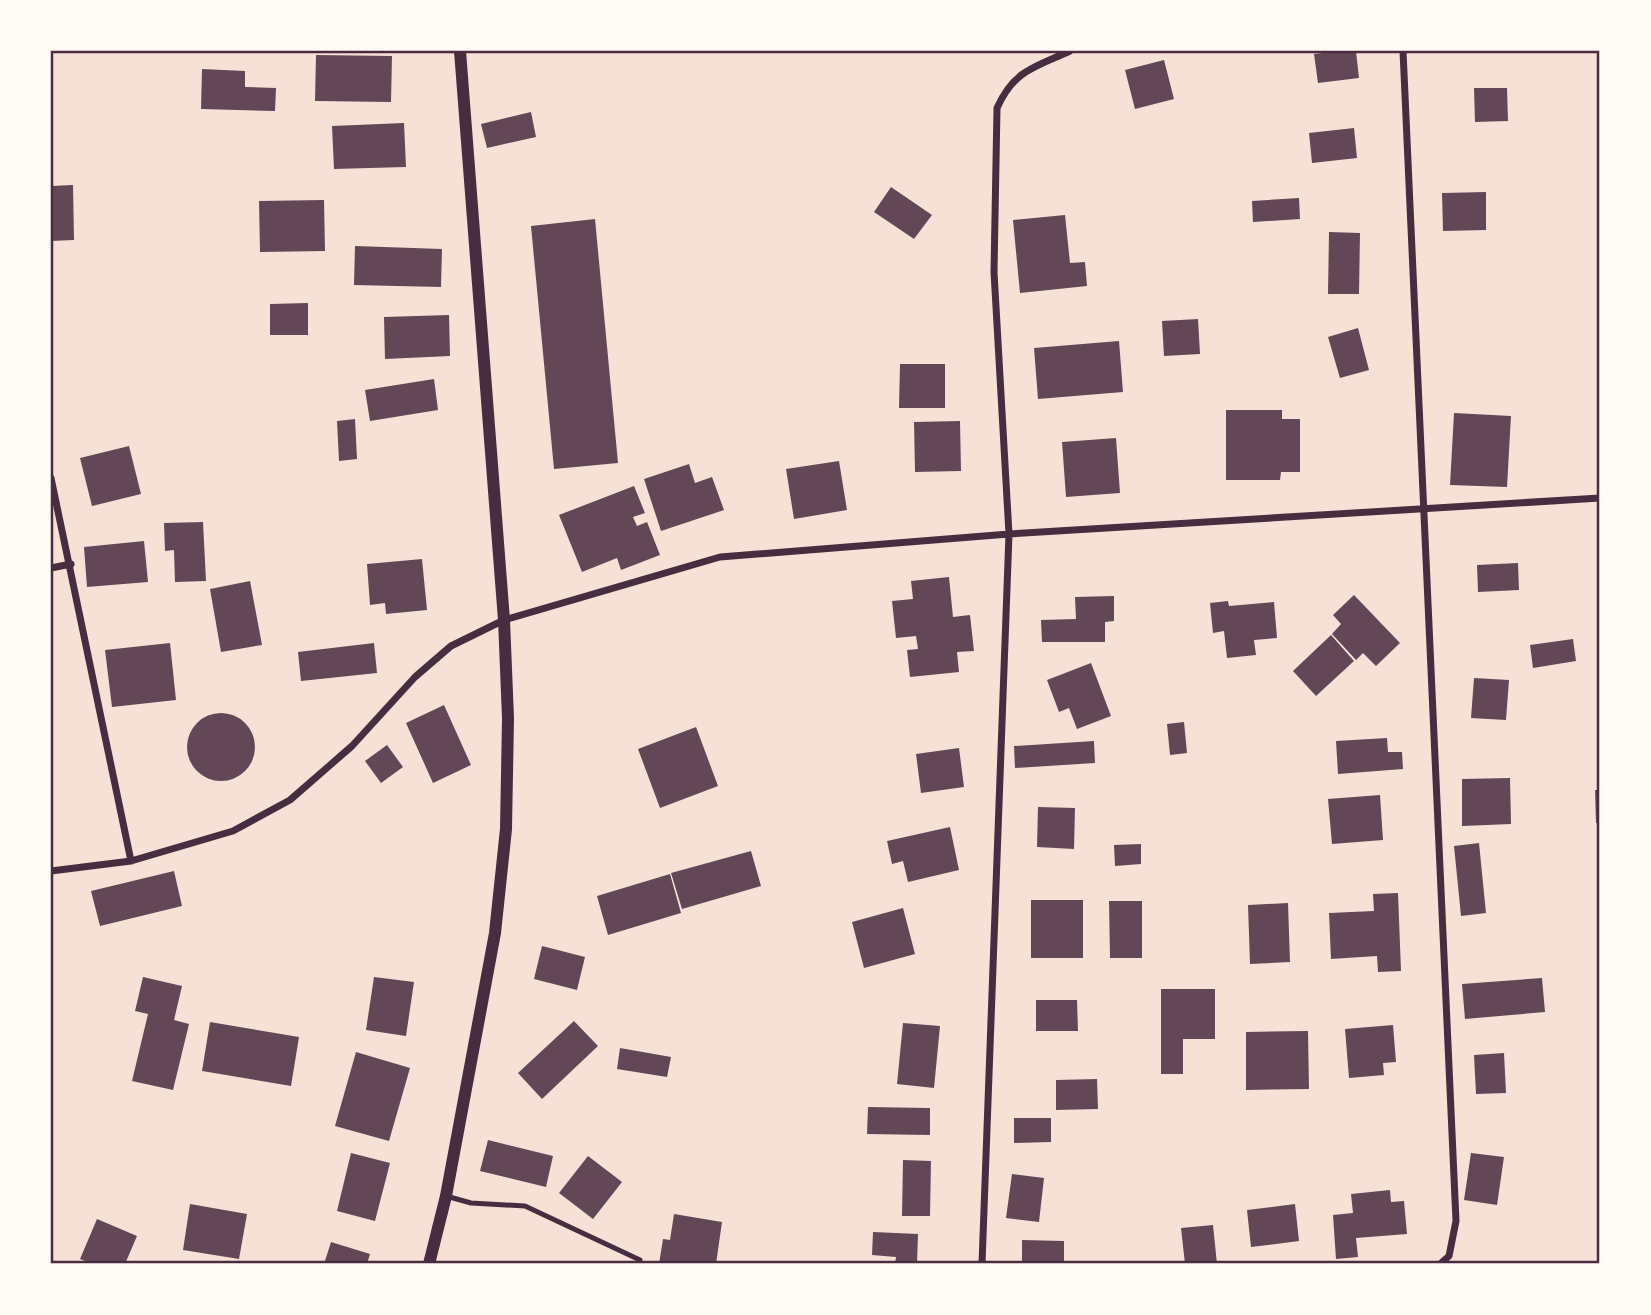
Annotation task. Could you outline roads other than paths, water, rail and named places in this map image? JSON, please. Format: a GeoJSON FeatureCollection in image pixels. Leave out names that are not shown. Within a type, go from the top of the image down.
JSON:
{"type":"FeatureCollection","features":[{"type":"Feature","properties":{"kind":"street"},"geometry":{"type":"LineString","coordinates":[[429,1264],[446,1196],[495,933],[506,829],[508,718],[505,620],[460,51]]}},
{"type":"Feature","properties":{"kind":"street"},"geometry":{"type":"LineString","coordinates":[[982,1264],[1009,534],[994,272],[997,108],[1006,89],[1026,71],[1070,51]]}},
{"type":"Feature","properties":{"kind":"street"},"geometry":{"type":"LineString","coordinates":[[1403,51],[1456,1221],[1449,1256],[1440,1264]]}},
{"type":"Feature","properties":{"kind":"street"},"geometry":{"type":"LineString","coordinates":[[51,478],[131,861]]}},
{"type":"Feature","properties":{"kind":"street"},"geometry":{"type":"LineString","coordinates":[[51,871],[131,861],[233,831],[290,800],[352,747],[415,677],[451,646],[505,620],[720,557],[1009,534],[1600,498]]}},
{"type":"Feature","properties":{"kind":"street"},"geometry":{"type":"LineString","coordinates":[[51,568],[71,564]]}},
{"type":"Feature","properties":{"kind":"lane"},"geometry":{"type":"LineString","coordinates":[[446,1196],[471,1203],[524,1206],[640,1260]]}}]}
